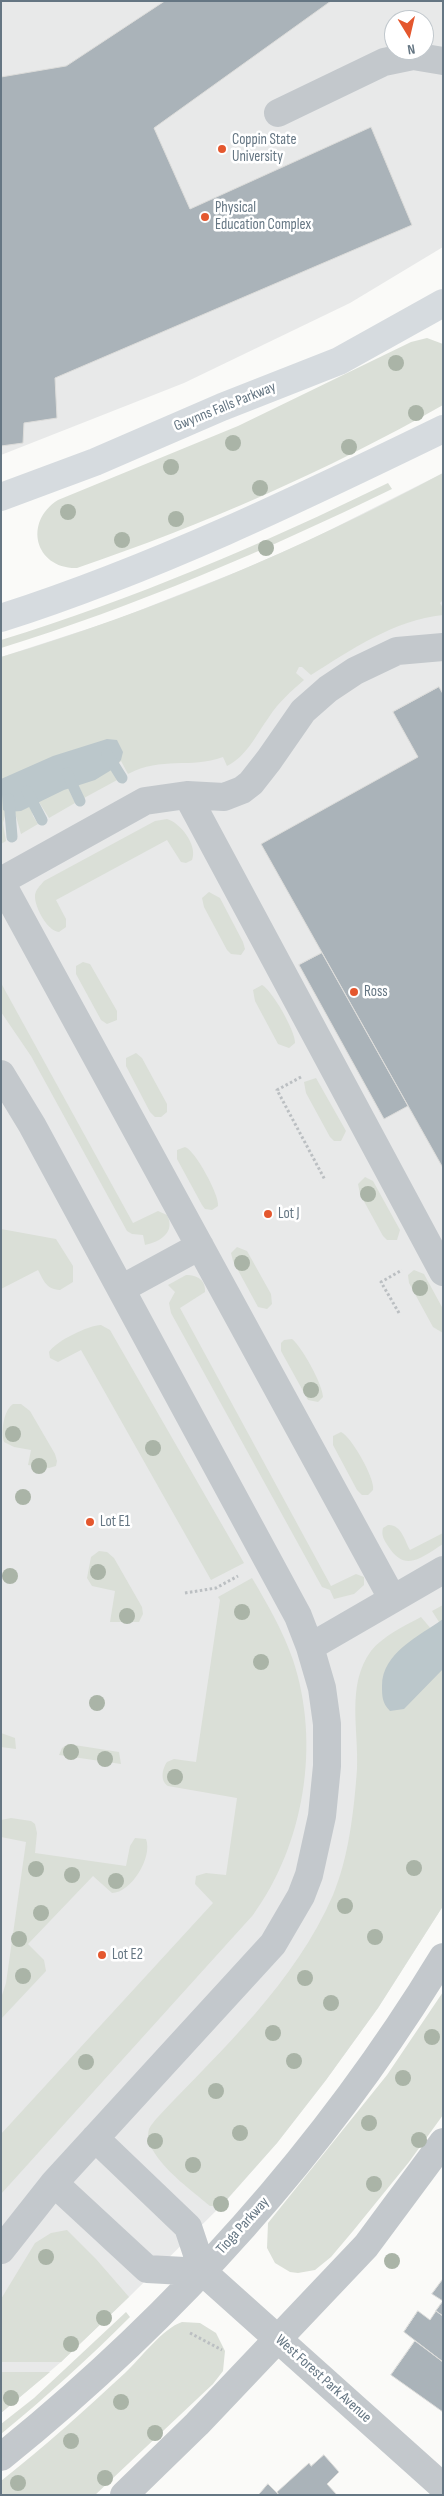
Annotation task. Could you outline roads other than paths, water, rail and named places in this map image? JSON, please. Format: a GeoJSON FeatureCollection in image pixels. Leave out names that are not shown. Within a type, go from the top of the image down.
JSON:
{"type":"FeatureCollection","features":[{"type":"Feature","properties":{"kind":"main road","name":"Gwynns Falls Parkway"},"geometry":{"type":"LineString","coordinates":[[1,497],[95,462],[222,407],[339,361],[443,303]]}},
{"type":"Feature","properties":{"kind":"main road"},"geometry":{"type":"LineString","coordinates":[[3,612],[130,571],[259,517],[443,429]]}},
{"type":"Feature","properties":{"kind":"street"},"geometry":{"type":"LineString","coordinates":[[278,114],[384,62],[413,56],[443,61]]}},
{"type":"Feature","properties":{"kind":"street"},"geometry":{"type":"LineString","coordinates":[[392,1598],[1,882],[146,801],[186,795],[224,797],[242,790],[251,783],[269,760],[303,711],[328,689],[355,671],[397,651],[443,647]]}},
{"type":"Feature","properties":{"kind":"street"},"geometry":{"type":"LineString","coordinates":[[186,795],[439,1265]]}},
{"type":"Feature","properties":{"kind":"street"},"geometry":{"type":"LineString","coordinates":[[1,1074],[32,1124],[284,1588],[310,1647],[323,1697],[327,1724],[327,1766],[318,1842],[301,1896],[274,1944],[54,2183],[1,2250]]}},
{"type":"Feature","properties":{"kind":"street"},"geometry":{"type":"LineString","coordinates":[[121,1289],[200,1246]]}},
{"type":"Feature","properties":{"kind":"street"},"geometry":{"type":"LineString","coordinates":[[310,1647],[443,1570]]}},
{"type":"Feature","properties":{"kind":"street","name":"Tioga Parkway"},"geometry":{"type":"LineString","coordinates":[[1,2457],[31,2433],[130,2344],[202,2272],[298,2166],[352,2096],[409,2013],[443,1957]]}},
{"type":"Feature","properties":{"kind":"street"},"geometry":{"type":"LineString","coordinates":[[54,2183],[147,2269],[202,2272],[188,2227],[96,2138]]}},
{"type":"Feature","properties":{"kind":"street"},"geometry":{"type":"LineString","coordinates":[[124,2495],[197,2424],[366,2246],[443,2142]]}},
{"type":"Feature","properties":{"kind":"street","name":"West Forest Park Avenue"},"geometry":{"type":"LineString","coordinates":[[202,2272],[443,2487]]}},
{"type":"Feature","properties":{"kind":"waterway"},"geometry":{"type":"LineString","coordinates":[[107,754],[122,778]]}},
{"type":"Feature","properties":{"kind":"waterway"},"geometry":{"type":"LineString","coordinates":[[67,773],[80,801]]}},
{"type":"Feature","properties":{"kind":"waterway"},"geometry":{"type":"LineString","coordinates":[[27,791],[42,820]]}},
{"type":"Feature","properties":{"kind":"waterway"},"geometry":{"type":"LineString","coordinates":[[9,799],[12,837]]}},
{"type":"Feature","properties":{"kind":"place","name":"Coppin State University"},"geometry":{"type":"Point","coordinates":[222,149]}},
{"type":"Feature","properties":{"kind":"place","name":"Physical Education Complex"},"geometry":{"type":"Point","coordinates":[205,217]}},
{"type":"Feature","properties":{"kind":"place","name":"Ross"},"geometry":{"type":"Point","coordinates":[354,992]}},
{"type":"Feature","properties":{"kind":"place","name":"Lot J"},"geometry":{"type":"Point","coordinates":[268,1214]}},
{"type":"Feature","properties":{"kind":"place","name":"Lot E1"},"geometry":{"type":"Point","coordinates":[90,1522]}},
{"type":"Feature","properties":{"kind":"place","name":"Lot E2"},"geometry":{"type":"Point","coordinates":[102,1955]}}]}
